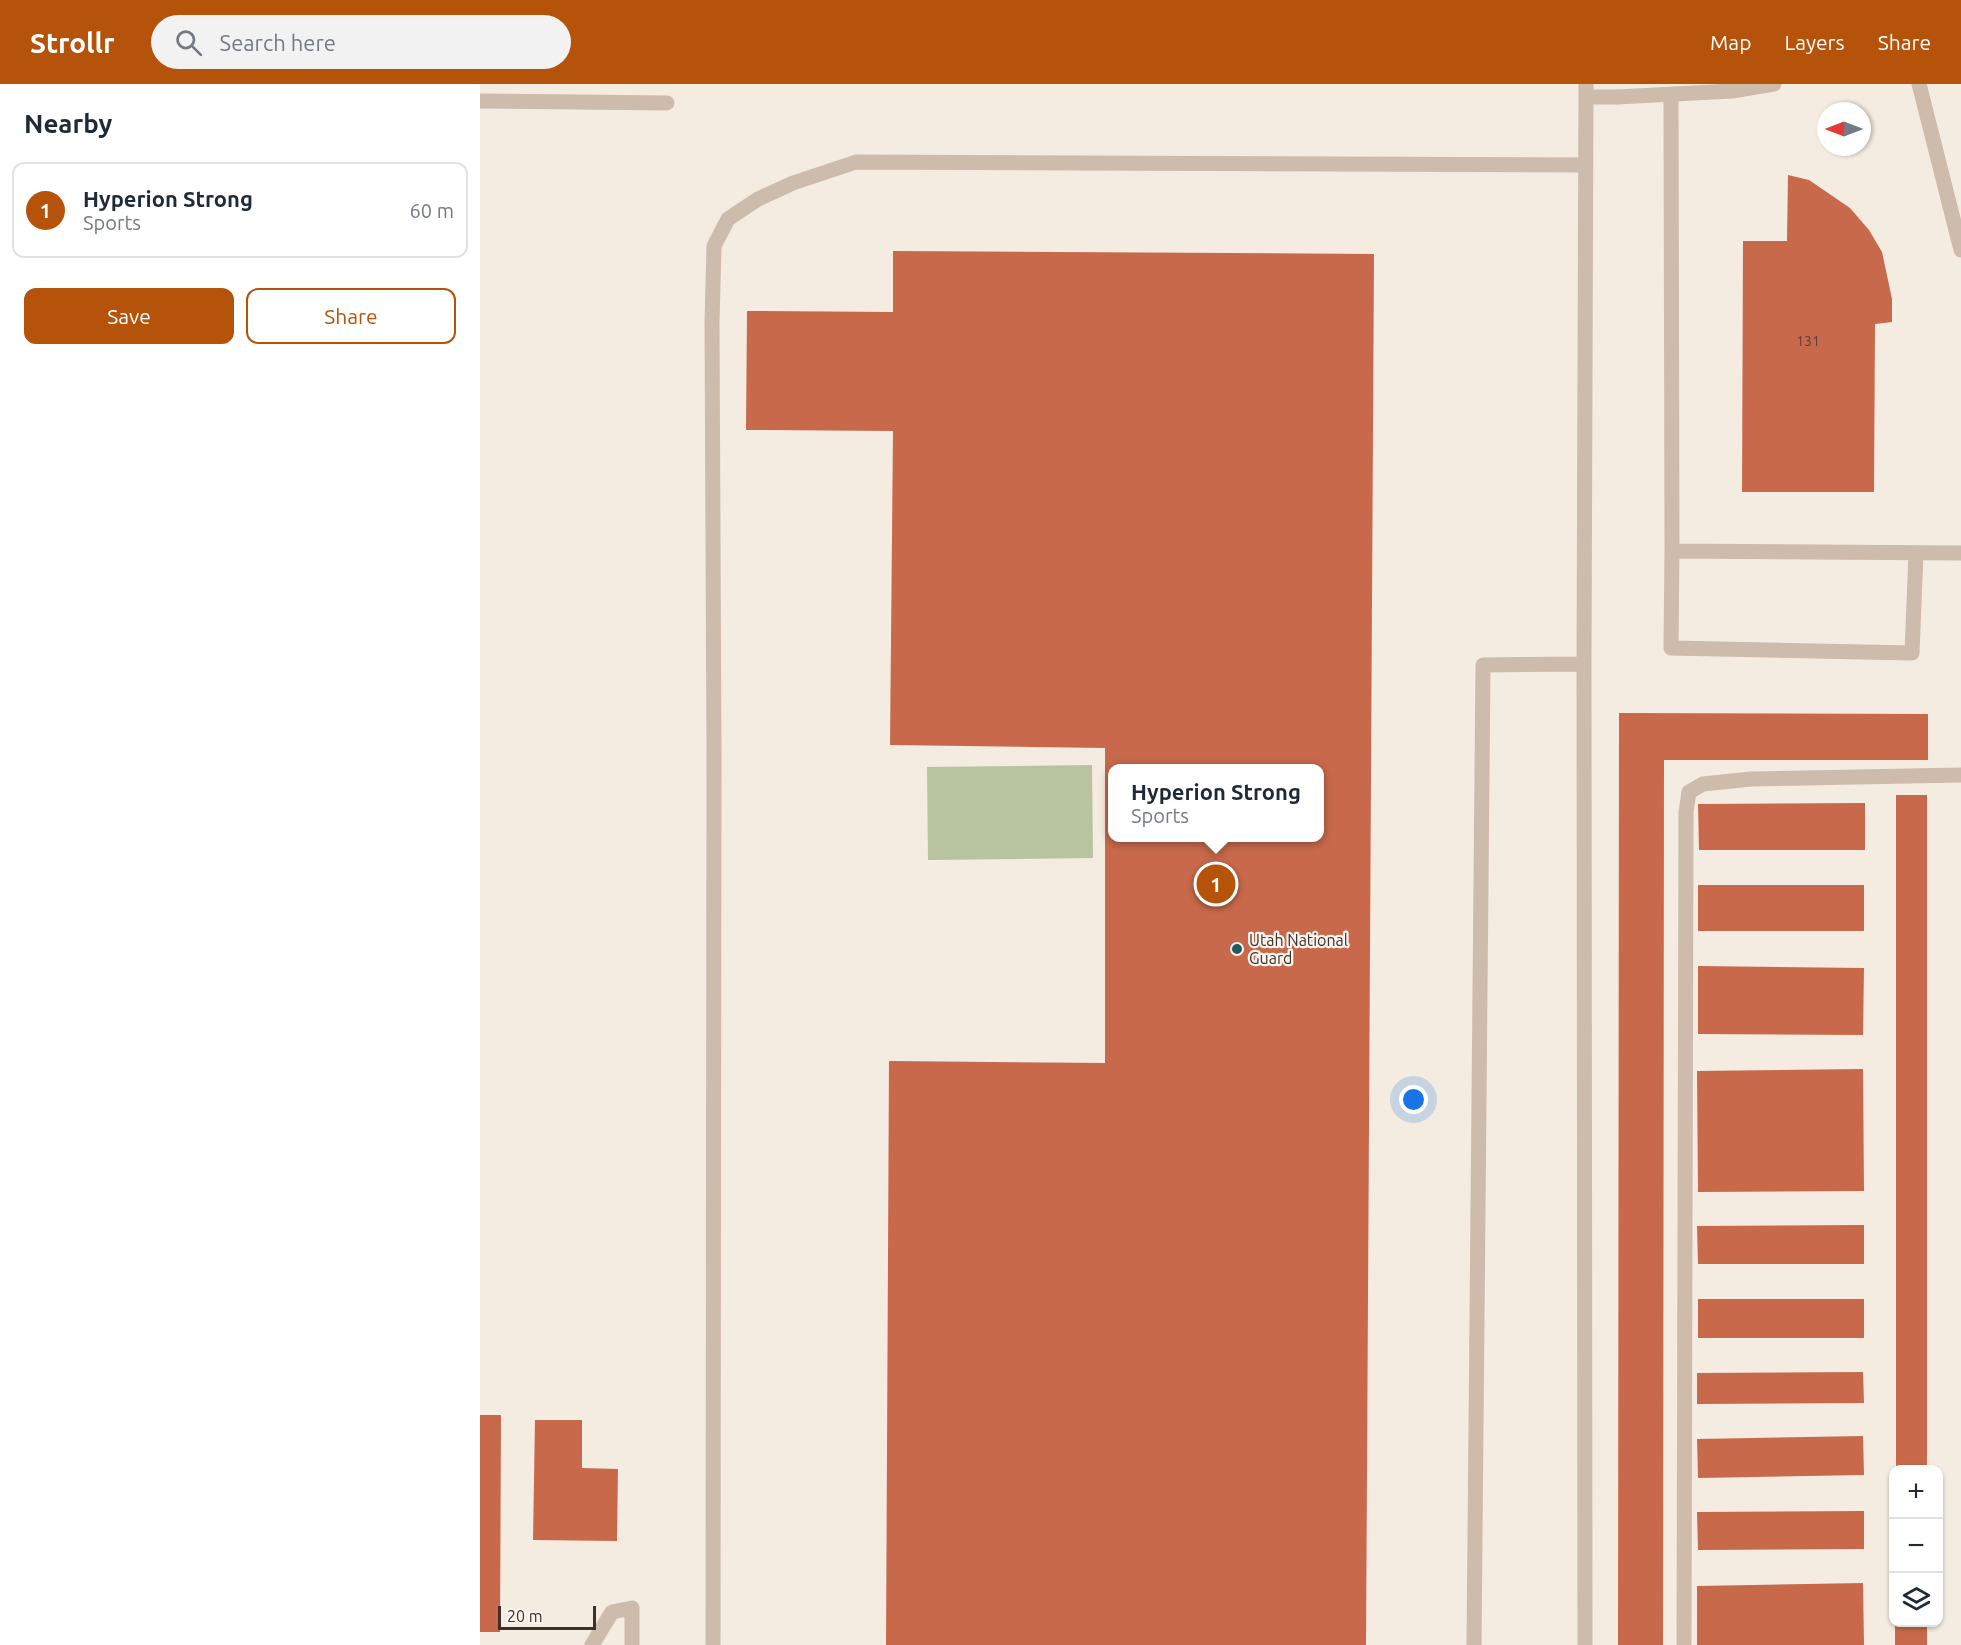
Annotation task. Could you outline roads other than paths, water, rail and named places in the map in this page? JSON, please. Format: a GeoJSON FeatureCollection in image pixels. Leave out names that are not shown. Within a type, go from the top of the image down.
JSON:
{"type":"FeatureCollection","features":[{"type":"Feature","properties":{"kind":"street"},"geometry":{"type":"LineString","coordinates":[[1585,1645],[1586,91],[1617,97],[1671,96],[1732,91],[1774,84]]}},
{"type":"Feature","properties":{"kind":"street"},"geometry":{"type":"LineString","coordinates":[[1919,84],[1961,250]]}},
{"type":"Feature","properties":{"kind":"street"},"geometry":{"type":"LineString","coordinates":[[1671,96],[1671,648],[1912,653],[1916,553]]}},
{"type":"Feature","properties":{"kind":"street"},"geometry":{"type":"LineString","coordinates":[[480,101],[667,103]]}},
{"type":"Feature","properties":{"kind":"street"},"geometry":{"type":"LineString","coordinates":[[713,1645],[712,322],[714,246],[728,219],[758,199],[793,183],[856,162],[1586,165]]}},
{"type":"Feature","properties":{"kind":"street"},"geometry":{"type":"LineString","coordinates":[[1672,550],[1961,553]]}},
{"type":"Feature","properties":{"kind":"street"},"geometry":{"type":"LineString","coordinates":[[1474,1645],[1483,665],[1584,664]]}},
{"type":"Feature","properties":{"kind":"street"},"geometry":{"type":"LineString","coordinates":[[1684,1645],[1686,812],[1689,792],[1703,784],[1751,779],[1961,775]]}},
{"type":"Feature","properties":{"kind":"street"},"geometry":{"type":"LineString","coordinates":[[592,1645],[612,1612],[632,1608],[632,1645]]}},
{"type":"Feature","properties":{"kind":"place","name":"Hyperion Strong"},"geometry":{"type":"Point","coordinates":[1216,884]}},
{"type":"Feature","properties":{"kind":"place","name":"Utah National Guard"},"geometry":{"type":"Point","coordinates":[1237,949]}}]}
